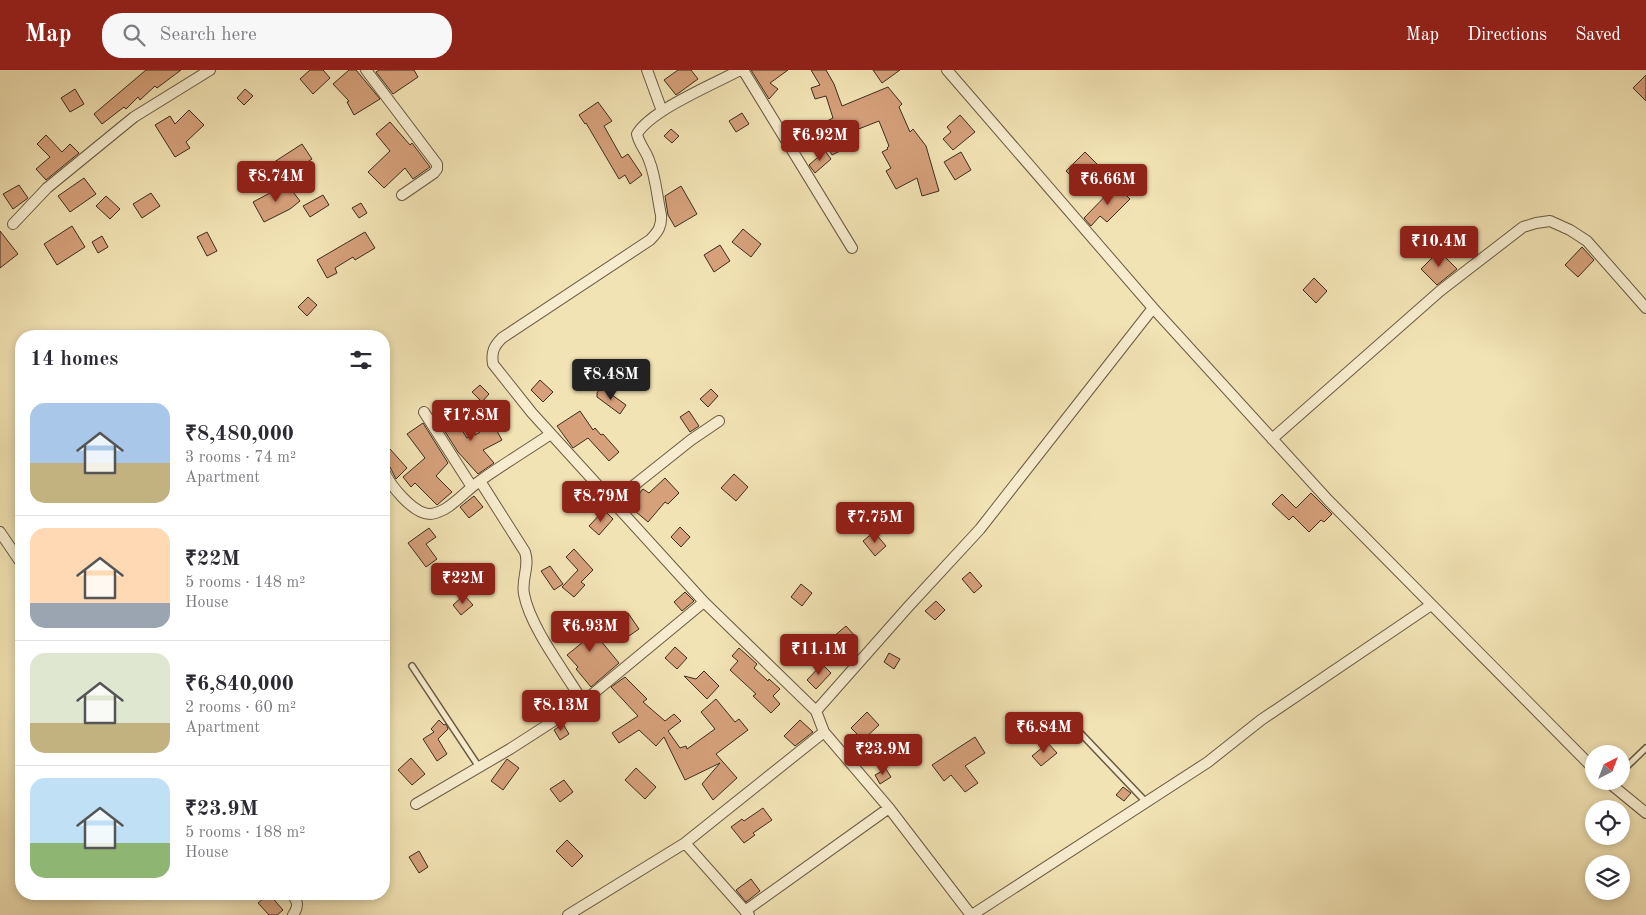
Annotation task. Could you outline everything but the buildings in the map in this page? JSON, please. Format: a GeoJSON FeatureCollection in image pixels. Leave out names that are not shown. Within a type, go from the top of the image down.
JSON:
{"type":"FeatureCollection","features":[{"type":"Feature","properties":{"kind":"street"},"geometry":{"type":"LineString","coordinates":[[13,224],[47,188],[134,117],[210,70]]}},
{"type":"Feature","properties":{"kind":"street"},"geometry":{"type":"LineString","coordinates":[[366,70],[437,164],[437,169],[434,172],[402,195]]}},
{"type":"Feature","properties":{"kind":"street"},"geometry":{"type":"LineString","coordinates":[[647,70],[662,111]]}},
{"type":"Feature","properties":{"kind":"street"},"geometry":{"type":"LineString","coordinates":[[852,248],[742,70],[662,111],[642,127],[637,134],[652,168],[662,222],[658,231],[650,240],[502,338],[495,345],[491,354],[493,364],[532,413],[704,602],[816,710],[824,732],[889,808],[972,915],[1208,762],[1261,720],[1431,605]]}},
{"type":"Feature","properties":{"kind":"street"},"geometry":{"type":"LineString","coordinates":[[947,70],[1153,308],[1328,500],[1585,760]]}},
{"type":"Feature","properties":{"kind":"street"},"geometry":{"type":"LineString","coordinates":[[1272,439],[1440,291],[1523,227],[1536,222],[1550,221],[1570,230],[1587,242],[1646,308]]}},
{"type":"Feature","properties":{"kind":"street"},"geometry":{"type":"LineString","coordinates":[[816,710],[980,529],[1153,308]]}},
{"type":"Feature","properties":{"kind":"street"},"geometry":{"type":"LineString","coordinates":[[424,412],[525,552],[528,561],[524,594],[536,626],[583,702]]}},
{"type":"Feature","properties":{"kind":"street"},"geometry":{"type":"LineString","coordinates":[[613,502],[691,440],[719,421]]}},
{"type":"Feature","properties":{"kind":"street"},"geometry":{"type":"LineString","coordinates":[[390,484],[396,492],[423,512],[431,514],[444,509],[476,484],[551,434]]}},
{"type":"Feature","properties":{"kind":"street"},"geometry":{"type":"LineString","coordinates":[[0,532],[15,554]]}},
{"type":"Feature","properties":{"kind":"street"},"geometry":{"type":"LineString","coordinates":[[416,804],[583,702],[704,602]]}},
{"type":"Feature","properties":{"kind":"street"},"geometry":{"type":"LineString","coordinates":[[568,915],[685,843],[824,732]]}},
{"type":"Feature","properties":{"kind":"street"},"geometry":{"type":"LineString","coordinates":[[1619,790],[1646,813]]}},
{"type":"Feature","properties":{"kind":"street"},"geometry":{"type":"LineString","coordinates":[[685,843],[747,913],[889,808]]}},
{"type":"Feature","properties":{"kind":"street"},"geometry":{"type":"LineString","coordinates":[[294,915],[298,906],[297,900]]}},
{"type":"Feature","properties":{"kind":"lane"},"geometry":{"type":"LineString","coordinates":[[412,666],[479,767]]}},
{"type":"Feature","properties":{"kind":"lane"},"geometry":{"type":"LineString","coordinates":[[1069,721],[1146,802]]}},
{"type":"Feature","properties":{"kind":"lane"},"geometry":{"type":"LineString","coordinates":[[1630,763],[1646,748]]}}]}
